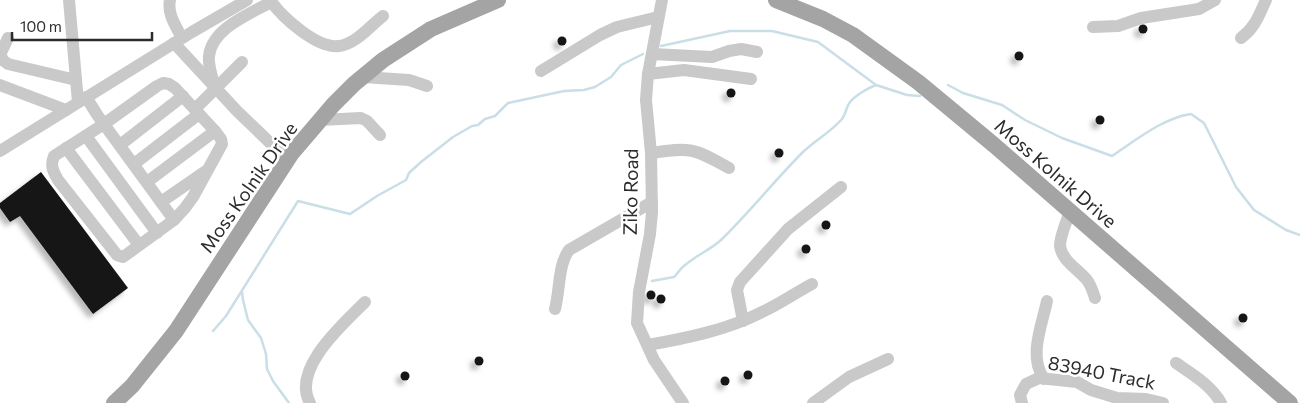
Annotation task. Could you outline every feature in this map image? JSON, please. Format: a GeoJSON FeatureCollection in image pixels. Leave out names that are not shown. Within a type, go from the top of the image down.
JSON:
{"type":"FeatureCollection","features":[{"type":"Feature","properties":{"kind":"main road","name":"Moss Kolnik Drive"},"geometry":{"type":"LineString","coordinates":[[114,403],[132,386],[176,331],[288,160],[333,105],[383,60],[431,29],[498,0]]}},
{"type":"Feature","properties":{"kind":"main road","name":"Moss Kolnik Drive"},"geometry":{"type":"LineString","coordinates":[[776,0],[794,3],[853,34],[918,82],[994,145],[1290,403]]}},
{"type":"Feature","properties":{"kind":"street"},"geometry":{"type":"LineString","coordinates":[[69,0],[76,80],[82,100],[104,124],[174,220]]}},
{"type":"Feature","properties":{"kind":"street"},"geometry":{"type":"LineString","coordinates":[[170,0],[170,16],[178,41],[215,88],[288,160]]}},
{"type":"Feature","properties":{"kind":"street"},"geometry":{"type":"LineString","coordinates":[[0,152],[247,0]]}},
{"type":"Feature","properties":{"kind":"street","name":"Ziko Road"},"geometry":{"type":"LineString","coordinates":[[662,0],[648,74],[646,100],[651,153],[652,212],[650,234],[638,292],[636,312],[637,323],[654,360],[683,403]]}},
{"type":"Feature","properties":{"kind":"street"},"geometry":{"type":"LineString","coordinates":[[1093,27],[1118,26],[1141,18],[1199,9],[1216,0]]}},
{"type":"Feature","properties":{"kind":"street"},"geometry":{"type":"LineString","coordinates":[[1241,38],[1256,23],[1266,0]]}},
{"type":"Feature","properties":{"kind":"street"},"geometry":{"type":"LineString","coordinates":[[215,88],[209,56],[217,36],[271,1],[297,27],[318,41],[338,46],[356,39],[383,16]]}},
{"type":"Feature","properties":{"kind":"street"},"geometry":{"type":"LineString","coordinates":[[541,71],[600,35],[617,27],[658,17]]}},
{"type":"Feature","properties":{"kind":"street"},"geometry":{"type":"LineString","coordinates":[[8,38],[0,54],[8,64],[76,80]]}},
{"type":"Feature","properties":{"kind":"street"},"geometry":{"type":"LineString","coordinates":[[652,54],[712,57],[741,49],[757,52]]}},
{"type":"Feature","properties":{"kind":"street"},"geometry":{"type":"LineString","coordinates":[[134,164],[197,111],[215,88],[242,62]]}},
{"type":"Feature","properties":{"kind":"street"},"geometry":{"type":"LineString","coordinates":[[648,74],[684,70],[751,79]]}},
{"type":"Feature","properties":{"kind":"street"},"geometry":{"type":"LineString","coordinates":[[363,77],[409,80],[426,86]]}},
{"type":"Feature","properties":{"kind":"street"},"geometry":{"type":"LineString","coordinates":[[163,84],[169,84],[175,88],[197,111],[215,131],[222,144],[193,197],[174,220],[157,233],[123,258],[116,255],[58,180],[52,168],[54,156],[104,124],[157,86],[163,84]]}},
{"type":"Feature","properties":{"kind":"street"},"geometry":{"type":"LineString","coordinates":[[0,85],[66,110]]}},
{"type":"Feature","properties":{"kind":"street"},"geometry":{"type":"LineString","coordinates":[[120,145],[183,96]]}},
{"type":"Feature","properties":{"kind":"street"},"geometry":{"type":"LineString","coordinates":[[320,120],[361,118],[367,121],[380,135]]}},
{"type":"Feature","properties":{"kind":"street"},"geometry":{"type":"LineString","coordinates":[[147,182],[215,131]]}},
{"type":"Feature","properties":{"kind":"street"},"geometry":{"type":"LineString","coordinates":[[86,136],[157,233]]}},
{"type":"Feature","properties":{"kind":"street"},"geometry":{"type":"LineString","coordinates":[[66,148],[139,245]]}},
{"type":"Feature","properties":{"kind":"street"},"geometry":{"type":"LineString","coordinates":[[651,153],[671,150],[692,150],[729,168]]}},
{"type":"Feature","properties":{"kind":"street"},"geometry":{"type":"LineString","coordinates":[[162,202],[208,170]]}},
{"type":"Feature","properties":{"kind":"street"},"geometry":{"type":"LineString","coordinates":[[743,321],[737,290],[740,282],[788,229],[841,187]]}},
{"type":"Feature","properties":{"kind":"street"},"geometry":{"type":"LineString","coordinates":[[555,309],[562,262],[569,250],[652,202]]}},
{"type":"Feature","properties":{"kind":"street"},"geometry":{"type":"LineString","coordinates":[[1070,211],[1060,246],[1070,264],[1087,280],[1095,298]]}},
{"type":"Feature","properties":{"kind":"street"},"geometry":{"type":"LineString","coordinates":[[648,345],[686,338],[743,321],[763,312],[812,284]]}},
{"type":"Feature","properties":{"kind":"street"},"geometry":{"type":"LineString","coordinates":[[1044,379],[1038,371],[1036,354],[1047,301]]}},
{"type":"Feature","properties":{"kind":"street"},"geometry":{"type":"LineString","coordinates":[[310,403],[305,395],[304,387],[309,370],[324,344],[365,302]]}},
{"type":"Feature","properties":{"kind":"street"},"geometry":{"type":"LineString","coordinates":[[813,403],[849,377],[888,359]]}},
{"type":"Feature","properties":{"kind":"street"},"geometry":{"type":"LineString","coordinates":[[1176,363],[1204,384],[1221,403]]}},
{"type":"Feature","properties":{"kind":"street","name":"83940 Track"},"geometry":{"type":"LineString","coordinates":[[1022,403],[1020,395],[1026,384],[1039,378],[1077,382],[1091,390],[1117,398],[1146,399],[1164,403]]}},
{"type":"Feature","properties":{"kind":"building"},"geometry":{"type":"Polygon","coordinates":[[[1143,24],[1148,29],[1143,34],[1138,29],[1143,24]]]}},
{"type":"Feature","properties":{"kind":"building"},"geometry":{"type":"Polygon","coordinates":[[[562,36],[567,41],[562,46],[557,41],[562,36]]]}},
{"type":"Feature","properties":{"kind":"building"},"geometry":{"type":"Polygon","coordinates":[[[1019,51],[1024,56],[1019,61],[1014,56],[1019,51]]]}},
{"type":"Feature","properties":{"kind":"building"},"geometry":{"type":"Polygon","coordinates":[[[731,88],[736,93],[731,98],[726,93],[731,88]]]}},
{"type":"Feature","properties":{"kind":"building"},"geometry":{"type":"Polygon","coordinates":[[[1100,115],[1105,120],[1100,125],[1095,120],[1100,115]]]}},
{"type":"Feature","properties":{"kind":"building"},"geometry":{"type":"Polygon","coordinates":[[[779,148],[784,153],[779,158],[774,153],[779,148]]]}},
{"type":"Feature","properties":{"kind":"building"},"geometry":{"type":"Polygon","coordinates":[[[41,172],[128,288],[93,314],[20,216],[10,222],[0,208],[0,203],[41,172]]]}},
{"type":"Feature","properties":{"kind":"building"},"geometry":{"type":"Polygon","coordinates":[[[826,220],[831,225],[826,230],[821,225],[826,220]]]}},
{"type":"Feature","properties":{"kind":"building"},"geometry":{"type":"Polygon","coordinates":[[[806,244],[811,249],[806,254],[801,249],[806,244]]]}},
{"type":"Feature","properties":{"kind":"building"},"geometry":{"type":"Polygon","coordinates":[[[651,290],[656,295],[651,300],[646,295],[651,290]]]}},
{"type":"Feature","properties":{"kind":"building"},"geometry":{"type":"Polygon","coordinates":[[[661,294],[666,299],[661,304],[656,299],[661,294]]]}},
{"type":"Feature","properties":{"kind":"building"},"geometry":{"type":"Polygon","coordinates":[[[1243,313],[1248,318],[1243,323],[1238,318],[1243,313]]]}},
{"type":"Feature","properties":{"kind":"building"},"geometry":{"type":"Polygon","coordinates":[[[479,356],[484,361],[479,366],[474,361],[479,356]]]}},
{"type":"Feature","properties":{"kind":"building"},"geometry":{"type":"Polygon","coordinates":[[[748,370],[753,375],[748,380],[743,375],[748,370]]]}},
{"type":"Feature","properties":{"kind":"building"},"geometry":{"type":"Polygon","coordinates":[[[405,371],[410,376],[405,381],[400,376],[405,371]]]}},
{"type":"Feature","properties":{"kind":"building"},"geometry":{"type":"Polygon","coordinates":[[[725,376],[730,381],[725,386],[720,381],[725,376]]]}},
{"type":"Feature","properties":{"kind":"waterway"},"geometry":{"type":"LineString","coordinates":[[661,46],[730,31],[772,31],[818,42],[876,85],[907,95],[920,96]]}},
{"type":"Feature","properties":{"kind":"waterway"},"geometry":{"type":"LineString","coordinates":[[213,331],[226,316],[298,201],[350,214],[406,180],[409,173],[421,162],[453,137],[472,126],[478,125],[485,119],[495,116],[508,103],[564,91],[584,90],[595,87],[611,77],[621,65],[643,54]]}},
{"type":"Feature","properties":{"kind":"waterway"},"geometry":{"type":"LineString","coordinates":[[652,281],[674,277],[688,262],[721,240],[802,153],[842,119],[853,99],[876,85]]}},
{"type":"Feature","properties":{"kind":"waterway"},"geometry":{"type":"LineString","coordinates":[[948,85],[963,93],[1002,105],[1025,120],[1062,138],[1112,156],[1160,125],[1191,114],[1204,123],[1236,187],[1254,210],[1286,230],[1300,235]]}},
{"type":"Feature","properties":{"kind":"waterway"},"geometry":{"type":"LineString","coordinates":[[242,292],[248,320],[261,338],[266,354],[267,369],[289,403]]}}]}
